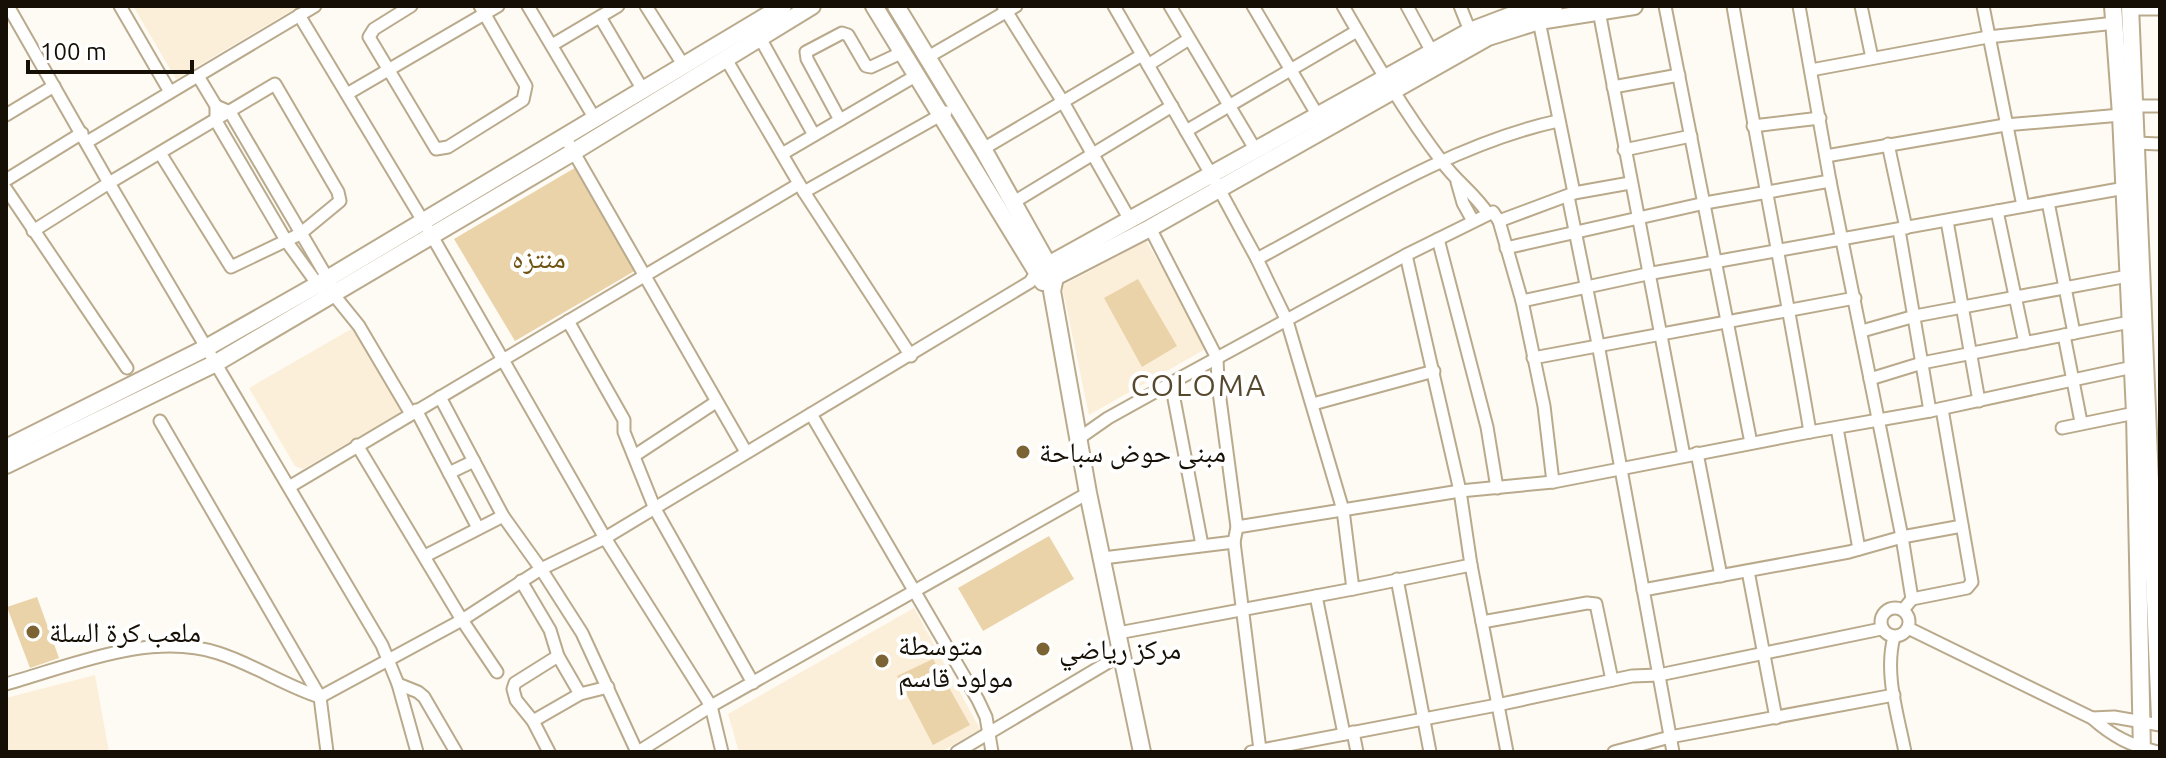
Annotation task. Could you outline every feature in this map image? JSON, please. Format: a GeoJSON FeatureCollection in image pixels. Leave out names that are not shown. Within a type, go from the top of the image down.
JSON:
{"type":"FeatureCollection","features":[{"type":"Feature","properties":{"kind":"street"},"geometry":{"type":"LineString","coordinates":[[8,6],[390,661],[417,752]]}},
{"type":"Feature","properties":{"kind":"street"},"geometry":{"type":"LineString","coordinates":[[120,6],[170,92]]}},
{"type":"Feature","properties":{"kind":"street"},"geometry":{"type":"LineString","coordinates":[[6,180],[170,92],[315,6]]}},
{"type":"Feature","properties":{"kind":"street"},"geometry":{"type":"LineString","coordinates":[[411,6],[369,33],[371,45],[436,149],[448,147],[523,100],[525,95],[526,86],[482,10]]}},
{"type":"Feature","properties":{"kind":"street"},"geometry":{"type":"LineString","coordinates":[[347,94],[482,10],[498,6]]}},
{"type":"Feature","properties":{"kind":"street"},"geometry":{"type":"LineString","coordinates":[[528,6],[595,119]]}},
{"type":"Feature","properties":{"kind":"street"},"geometry":{"type":"LineString","coordinates":[[552,45],[618,6]]}},
{"type":"Feature","properties":{"kind":"street"},"geometry":{"type":"LineString","coordinates":[[646,6],[684,66]]}},
{"type":"Feature","properties":{"kind":"street"},"geometry":{"type":"LineString","coordinates":[[6,448],[150,386],[216,363],[428,229],[565,137],[684,66],[739,41],[783,6]]}},
{"type":"Feature","properties":{"kind":"street"},"geometry":{"type":"LineString","coordinates":[[428,229],[575,151],[726,59],[739,41],[760,38],[812,6]]}},
{"type":"Feature","properties":{"kind":"street"},"geometry":{"type":"LineString","coordinates":[[874,6],[1044,278]]}},
{"type":"Feature","properties":{"kind":"street"},"geometry":{"type":"LineString","coordinates":[[896,6],[1014,202],[1044,278],[1142,752]]}},
{"type":"Feature","properties":{"kind":"street"},"geometry":{"type":"LineString","coordinates":[[1114,6],[1216,182],[1287,321],[1343,510],[1353,589]]}},
{"type":"Feature","properties":{"kind":"street"},"geometry":{"type":"LineString","coordinates":[[1170,6],[1255,149]]}},
{"type":"Feature","properties":{"kind":"street"},"geometry":{"type":"LineString","coordinates":[[1253,6],[1318,116]]}},
{"type":"Feature","properties":{"kind":"street"},"geometry":{"type":"LineString","coordinates":[[1343,6],[1388,86],[1442,163],[1457,181],[1476,196],[1488,214]]}},
{"type":"Feature","properties":{"kind":"street"},"geometry":{"type":"LineString","coordinates":[[1407,6],[1432,52]]}},
{"type":"Feature","properties":{"kind":"street"},"geometry":{"type":"LineString","coordinates":[[1460,6],[1470,31]]}},
{"type":"Feature","properties":{"kind":"street"},"geometry":{"type":"LineString","coordinates":[[320,697],[462,620],[541,569],[655,509],[746,452],[1044,278],[1130,220],[1216,182],[1388,86],[1432,52],[1470,31],[1512,15],[1554,6]]}},
{"type":"Feature","properties":{"kind":"street"},"geometry":{"type":"LineString","coordinates":[[1044,278],[1150,228],[1216,182],[1255,149],[1318,116],[1488,37],[1539,21],[1599,8],[1634,6]]}},
{"type":"Feature","properties":{"kind":"street"},"geometry":{"type":"LineString","coordinates":[[1665,6],[1751,443]]}},
{"type":"Feature","properties":{"kind":"street"},"geometry":{"type":"LineString","coordinates":[[1733,6],[1764,192],[1790,311],[1810,432]]}},
{"type":"Feature","properties":{"kind":"street"},"geometry":{"type":"LineString","coordinates":[[1799,6],[1912,599]]}},
{"type":"Feature","properties":{"kind":"street"},"geometry":{"type":"LineString","coordinates":[[1861,6],[1872,58]]}},
{"type":"Feature","properties":{"kind":"street"},"geometry":{"type":"LineString","coordinates":[[1983,6],[2023,206]]}},
{"type":"Feature","properties":{"kind":"street"},"geometry":{"type":"LineString","coordinates":[[928,57],[1009,8],[1130,220]]}},
{"type":"Feature","properties":{"kind":"street"},"geometry":{"type":"LineString","coordinates":[[1599,8],[1647,274],[1684,456]]}},
{"type":"Feature","properties":{"kind":"street"},"geometry":{"type":"LineString","coordinates":[[1811,70],[2122,11],[2160,9]]}},
{"type":"Feature","properties":{"kind":"street"},"geometry":{"type":"LineString","coordinates":[[2122,11],[2128,110],[2125,188],[2135,413],[2140,722],[2147,751]]}},
{"type":"Feature","properties":{"kind":"street"},"geometry":{"type":"LineString","coordinates":[[299,15],[504,358],[605,538],[711,706],[722,752]]}},
{"type":"Feature","properties":{"kind":"street"},"geometry":{"type":"LineString","coordinates":[[600,17],[643,90]]}},
{"type":"Feature","properties":{"kind":"street"},"geometry":{"type":"LineString","coordinates":[[1539,21],[1673,752]]}},
{"type":"Feature","properties":{"kind":"street"},"geometry":{"type":"LineString","coordinates":[[6,30],[18,23]]}},
{"type":"Feature","properties":{"kind":"street"},"geometry":{"type":"LineString","coordinates":[[1186,131],[1357,31]]}},
{"type":"Feature","properties":{"kind":"street"},"geometry":{"type":"LineString","coordinates":[[840,120],[806,52],[842,33],[848,35],[866,66],[871,67],[903,52]]}},
{"type":"Feature","properties":{"kind":"street"},"geometry":{"type":"LineString","coordinates":[[760,38],[814,135]]}},
{"type":"Feature","properties":{"kind":"street"},"geometry":{"type":"LineString","coordinates":[[983,149],[1063,102],[1189,39]]}},
{"type":"Feature","properties":{"kind":"street"},"geometry":{"type":"LineString","coordinates":[[726,59],[802,188],[911,356]]}},
{"type":"Feature","properties":{"kind":"street"},"geometry":{"type":"LineString","coordinates":[[782,154],[917,75]]}},
{"type":"Feature","properties":{"kind":"street"},"geometry":{"type":"LineString","coordinates":[[1613,87],[1679,75]]}},
{"type":"Feature","properties":{"kind":"street"},"geometry":{"type":"LineString","coordinates":[[198,76],[216,106],[216,121],[287,242],[359,326],[414,412],[478,528]]}},
{"type":"Feature","properties":{"kind":"street"},"geometry":{"type":"LineString","coordinates":[[33,231],[109,183],[160,153],[216,121],[272,85],[277,85],[341,197],[340,201],[287,242],[233,267],[228,266],[160,153]]}},
{"type":"Feature","properties":{"kind":"street"},"geometry":{"type":"LineString","coordinates":[[6,115],[54,86]]}},
{"type":"Feature","properties":{"kind":"street"},"geometry":{"type":"LineString","coordinates":[[216,106],[230,112],[329,290]]}},
{"type":"Feature","properties":{"kind":"street"},"geometry":{"type":"LineString","coordinates":[[289,487],[645,277],[802,188],[958,106]]}},
{"type":"Feature","properties":{"kind":"street"},"geometry":{"type":"LineString","coordinates":[[1014,202],[1172,106]]}},
{"type":"Feature","properties":{"kind":"street"},"geometry":{"type":"LineString","coordinates":[[1826,156],[2005,125],[2160,106]]}},
{"type":"Feature","properties":{"kind":"street"},"geometry":{"type":"LineString","coordinates":[[2128,110],[2135,143],[2154,438],[2160,718]]}},
{"type":"Feature","properties":{"kind":"street"},"geometry":{"type":"LineString","coordinates":[[1753,126],[1820,118]]}},
{"type":"Feature","properties":{"kind":"street"},"geometry":{"type":"LineString","coordinates":[[1257,259],[1494,138],[1558,121]]}},
{"type":"Feature","properties":{"kind":"street"},"geometry":{"type":"LineString","coordinates":[[1624,150],[1691,136]]}},
{"type":"Feature","properties":{"kind":"street"},"geometry":{"type":"LineString","coordinates":[[565,137],[746,452]]}},
{"type":"Feature","properties":{"kind":"street"},"geometry":{"type":"LineString","coordinates":[[2135,143],[2160,144]]}},
{"type":"Feature","properties":{"kind":"street"},"geometry":{"type":"LineString","coordinates":[[1888,144],[1922,363],[1936,410],[1973,579],[1970,586],[1912,599],[1903,610]]}},
{"type":"Feature","properties":{"kind":"street"},"geometry":{"type":"LineString","coordinates":[[1457,181],[1463,203],[1473,221]]}},
{"type":"Feature","properties":{"kind":"street"},"geometry":{"type":"LineString","coordinates":[[1506,248],[1637,217],[1830,181]]}},
{"type":"Feature","properties":{"kind":"street"},"geometry":{"type":"LineString","coordinates":[[1499,221],[1571,195],[1630,183]]}},
{"type":"Feature","properties":{"kind":"street"},"geometry":{"type":"LineString","coordinates":[[1522,301],[1647,274],[2125,188]]}},
{"type":"Feature","properties":{"kind":"street"},"geometry":{"type":"LineString","coordinates":[[6,189],[127,368]]}},
{"type":"Feature","properties":{"kind":"street"},"geometry":{"type":"LineString","coordinates":[[2048,202],[2065,288],[2072,379],[2081,422]]}},
{"type":"Feature","properties":{"kind":"street"},"geometry":{"type":"LineString","coordinates":[[1997,211],[2025,343]]}},
{"type":"Feature","properties":{"kind":"street"},"geometry":{"type":"LineString","coordinates":[[1078,439],[1098,424],[1171,383],[1406,255],[1473,221],[1496,213],[1522,301],[1544,406],[1553,482]]}},
{"type":"Feature","properties":{"kind":"street"},"geometry":{"type":"LineString","coordinates":[[1947,221],[1979,401]]}},
{"type":"Feature","properties":{"kind":"street"},"geometry":{"type":"LineString","coordinates":[[1150,228],[1217,358],[1237,527],[1234,542],[1254,751],[1632,676],[1659,675],[1881,629]]}},
{"type":"Feature","properties":{"kind":"street"},"geometry":{"type":"LineString","coordinates":[[1438,239],[1487,427],[1497,488]]}},
{"type":"Feature","properties":{"kind":"street"},"geometry":{"type":"LineString","coordinates":[[1406,255],[1460,491],[1507,752]]}},
{"type":"Feature","properties":{"kind":"street"},"geometry":{"type":"LineString","coordinates":[[1862,331],[1915,316],[2128,276]]}},
{"type":"Feature","properties":{"kind":"street"},"geometry":{"type":"LineString","coordinates":[[6,465],[150,386],[206,348],[329,290]]}},
{"type":"Feature","properties":{"kind":"street"},"geometry":{"type":"LineString","coordinates":[[1533,358],[1855,298]]}},
{"type":"Feature","properties":{"kind":"street"},"geometry":{"type":"LineString","coordinates":[[568,321],[624,420],[624,432],[655,509],[753,683]]}},
{"type":"Feature","properties":{"kind":"street"},"geometry":{"type":"LineString","coordinates":[[1870,379],[1922,363],[2130,322]]}},
{"type":"Feature","properties":{"kind":"street"},"geometry":{"type":"LineString","coordinates":[[1237,527],[1460,491],[1553,482],[1936,410],[2133,367]]}},
{"type":"Feature","properties":{"kind":"street"},"geometry":{"type":"LineString","coordinates":[[1313,404],[1434,371]]}},
{"type":"Feature","properties":{"kind":"street"},"geometry":{"type":"LineString","coordinates":[[1171,383],[1202,545]]}},
{"type":"Feature","properties":{"kind":"street"},"geometry":{"type":"LineString","coordinates":[[440,397],[503,516],[582,633],[638,752],[711,706],[1088,493]]}},
{"type":"Feature","properties":{"kind":"street"},"geometry":{"type":"LineString","coordinates":[[634,456],[716,402]]}},
{"type":"Feature","properties":{"kind":"street"},"geometry":{"type":"LineString","coordinates":[[2062,428],[2135,413]]}},
{"type":"Feature","properties":{"kind":"street"},"geometry":{"type":"LineString","coordinates":[[811,414],[978,700],[986,717],[992,752]]}},
{"type":"Feature","properties":{"kind":"street"},"geometry":{"type":"LineString","coordinates":[[160,421],[320,697],[327,752]]}},
{"type":"Feature","properties":{"kind":"street"},"geometry":{"type":"LineString","coordinates":[[1837,428],[1859,549]]}},
{"type":"Feature","properties":{"kind":"street"},"geometry":{"type":"LineString","coordinates":[[357,445],[462,620],[497,672]]}},
{"type":"Feature","properties":{"kind":"street"},"geometry":{"type":"LineString","coordinates":[[1697,453],[1721,576]]}},
{"type":"Feature","properties":{"kind":"street"},"geometry":{"type":"LineString","coordinates":[[449,473],[474,461]]}},
{"type":"Feature","properties":{"kind":"street"},"geometry":{"type":"LineString","coordinates":[[425,556],[503,516]]}},
{"type":"Feature","properties":{"kind":"street"},"geometry":{"type":"LineString","coordinates":[[1643,590],[1962,526]]}},
{"type":"Feature","properties":{"kind":"street"},"geometry":{"type":"LineString","coordinates":[[1103,558],[1234,542]]}},
{"type":"Feature","properties":{"kind":"street"},"geometry":{"type":"LineString","coordinates":[[1118,633],[1471,565]]}},
{"type":"Feature","properties":{"kind":"street"},"geometry":{"type":"LineString","coordinates":[[1748,571],[1776,718]]}},
{"type":"Feature","properties":{"kind":"street"},"geometry":{"type":"LineString","coordinates":[[1397,579],[1430,752]]}},
{"type":"Feature","properties":{"kind":"street"},"geometry":{"type":"LineString","coordinates":[[521,581],[550,630],[558,656],[580,694]]}},
{"type":"Feature","properties":{"kind":"street"},"geometry":{"type":"LineString","coordinates":[[1316,596],[1349,733],[1357,752]]}},
{"type":"Feature","properties":{"kind":"street"},"geometry":{"type":"LineString","coordinates":[[1482,622],[1596,604],[1612,680]]}},
{"type":"Feature","properties":{"kind":"street"},"geometry":{"type":"LineString","coordinates":[[1888,609],[1903,610],[1907,615],[1908,628],[1900,636],[1886,634],[1881,629],[1882,614],[1888,609]]}},
{"type":"Feature","properties":{"kind":"street"},"geometry":{"type":"LineString","coordinates":[[1908,628],[2092,718],[2109,733],[2147,751]]}},
{"type":"Feature","properties":{"kind":"street"},"geometry":{"type":"LineString","coordinates":[[1894,637],[1890,656],[1905,752]]}},
{"type":"Feature","properties":{"kind":"street"},"geometry":{"type":"LineString","coordinates":[[6,684],[133,649],[163,644],[217,652],[320,697]]}},
{"type":"Feature","properties":{"kind":"street"},"geometry":{"type":"LineString","coordinates":[[957,752],[1122,654]]}},
{"type":"Feature","properties":{"kind":"street"},"geometry":{"type":"LineString","coordinates":[[549,752],[533,721],[516,700],[513,689],[515,683],[558,656]]}},
{"type":"Feature","properties":{"kind":"street"},"geometry":{"type":"LineString","coordinates":[[398,684],[424,697],[456,752]]}},
{"type":"Feature","properties":{"kind":"street"},"geometry":{"type":"LineString","coordinates":[[533,721],[580,694],[608,687]]}},
{"type":"Feature","properties":{"kind":"street"},"geometry":{"type":"LineString","coordinates":[[1614,752],[1670,737],[1894,695]]}},
{"type":"Feature","properties":{"kind":"street"},"geometry":{"type":"LineString","coordinates":[[2092,718],[2114,717],[2160,725]]}},
{"type":"Feature","properties":{"kind":"shaded area"},"geometry":{"type":"Polygon","coordinates":[[[133,6],[299,6],[176,79],[133,6]]]}},
{"type":"Feature","properties":{"kind":"shaded area"},"geometry":{"type":"Polygon","coordinates":[[[1146,241],[1209,347],[1089,415],[1062,286],[1146,241]]]}},
{"type":"Feature","properties":{"kind":"shaded area"},"geometry":{"type":"Polygon","coordinates":[[[355,327],[404,410],[303,469],[295,466],[249,388],[355,327]]]}},
{"type":"Feature","properties":{"kind":"shaded area","name":"متوسطة مولود قاسم"},"geometry":{"type":"Polygon","coordinates":[[[914,608],[980,729],[941,752],[739,752],[728,714],[914,608]]]}},
{"type":"Feature","properties":{"kind":"shaded area"},"geometry":{"type":"Polygon","coordinates":[[[95,675],[109,752],[6,752],[6,698],[95,675]]]}},
{"type":"Feature","properties":{"kind":"green space","name":"منتزه"},"geometry":{"type":"Polygon","coordinates":[[[578,166],[638,269],[515,341],[454,239],[578,166]]]}},
{"type":"Feature","properties":{"kind":"green space"},"geometry":{"type":"Polygon","coordinates":[[[1138,279],[1177,346],[1142,367],[1104,298],[1138,279]]]}},
{"type":"Feature","properties":{"kind":"green space"},"geometry":{"type":"Polygon","coordinates":[[[1049,536],[1074,579],[983,631],[958,588],[1049,536]]]}},
{"type":"Feature","properties":{"kind":"green space","name":"ملعب كرة السلة"},"geometry":{"type":"Polygon","coordinates":[[[37,597],[59,658],[30,668],[7,607],[37,597]]]}},
{"type":"Feature","properties":{"kind":"green space"},"geometry":{"type":"Polygon","coordinates":[[[933,659],[970,725],[933,745],[897,676],[933,659]]]}},
{"type":"Feature","properties":{"kind":"place","name":"مبنى حوض سباحة"},"geometry":{"type":"Point","coordinates":[1023,452]}},
{"type":"Feature","properties":{"kind":"place","name":"ملعب كرة السلة"},"geometry":{"type":"Point","coordinates":[33,632]}},
{"type":"Feature","properties":{"kind":"place","name":"مركز رياضي"},"geometry":{"type":"Point","coordinates":[1043,649]}},
{"type":"Feature","properties":{"kind":"place","name":"متوسطة مولود قاسم"},"geometry":{"type":"Point","coordinates":[882,661]}},
{"type":"Feature","properties":{"kind":"district","name":"COLOMA"},"geometry":{"type":"Point","coordinates":[1199,386]}}]}
